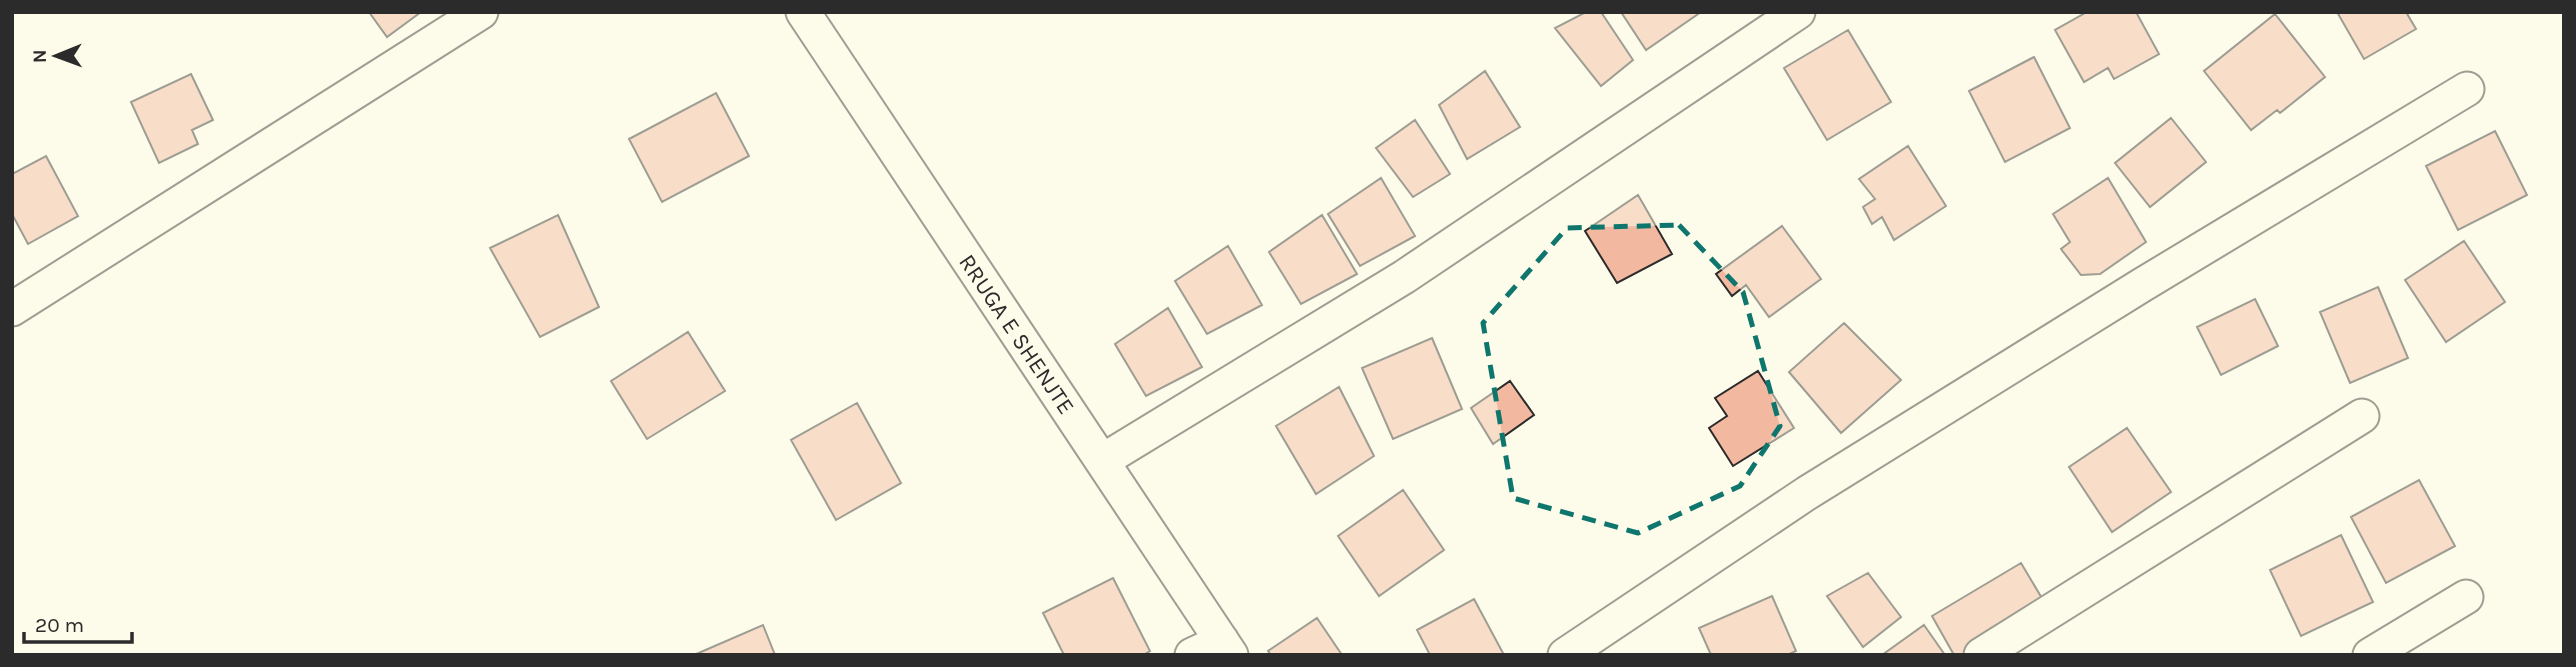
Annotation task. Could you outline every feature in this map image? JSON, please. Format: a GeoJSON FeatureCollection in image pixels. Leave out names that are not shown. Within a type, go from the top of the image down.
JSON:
{"type":"FeatureCollection","features":[{"type":"Feature","properties":{"kind":"street"},"geometry":{"type":"LineString","coordinates":[[12,309],[481,12]]}},
{"type":"Feature","properties":{"kind":"street","name":"RRUGA E SHENJTE"},"geometry":{"type":"LineString","coordinates":[[803,12],[1226,648]]}},
{"type":"Feature","properties":{"kind":"street"},"geometry":{"type":"LineString","coordinates":[[1102,461],[1404,277],[1798,12]]}},
{"type":"Feature","properties":{"kind":"street"},"geometry":{"type":"LineString","coordinates":[[1565,655],[1819,486],[2142,285],[2468,89]]}},
{"type":"Feature","properties":{"kind":"street"},"geometry":{"type":"LineString","coordinates":[[1982,655],[2362,416]]}},
{"type":"Feature","properties":{"kind":"street"},"geometry":{"type":"LineString","coordinates":[[2370,655],[2466,597]]}},
{"type":"Feature","properties":{"kind":"street"},"geometry":{"type":"LineString","coordinates":[[1192,655],[1226,648]]}},
{"type":"Feature","properties":{"kind":"highlighted area"},"geometry":{"type":"Polygon","coordinates":[[[1679,225],[1743,292],[1780,426],[1740,486],[1638,533],[1513,498],[1483,323],[1567,228],[1679,225]]]}},
{"type":"Feature","properties":{"kind":"building"},"geometry":{"type":"Polygon","coordinates":[[[369,12],[421,12],[387,37],[369,12]]]}},
{"type":"Feature","properties":{"kind":"building"},"geometry":{"type":"Polygon","coordinates":[[[1586,12],[1601,12],[1633,60],[1601,86],[1555,28],[1586,12]]]}},
{"type":"Feature","properties":{"kind":"building"},"geometry":{"type":"Polygon","coordinates":[[[1621,12],[1701,12],[1646,50],[1621,12]]]}},
{"type":"Feature","properties":{"kind":"building"},"geometry":{"type":"Polygon","coordinates":[[[2087,12],[2136,12],[2159,54],[2114,79],[2108,68],[2084,82],[2055,30],[2087,12]]]}},
{"type":"Feature","properties":{"kind":"building"},"geometry":{"type":"Polygon","coordinates":[[[2337,12],[2406,12],[2416,29],[2364,59],[2337,12]]]}},
{"type":"Feature","properties":{"kind":"building"},"geometry":{"type":"Polygon","coordinates":[[[2275,14],[2325,77],[2280,113],[2277,110],[2251,130],[2204,71],[2275,14]]]}},
{"type":"Feature","properties":{"kind":"building"},"geometry":{"type":"Polygon","coordinates":[[[1848,30],[1891,102],[1827,140],[1784,68],[1848,30]]]}},
{"type":"Feature","properties":{"kind":"building"},"geometry":{"type":"Polygon","coordinates":[[[2034,57],[2070,128],[2005,162],[1969,91],[2034,57]]]}},
{"type":"Feature","properties":{"kind":"building"},"geometry":{"type":"Polygon","coordinates":[[[1485,71],[1520,127],[1467,159],[1439,105],[1485,71]]]}},
{"type":"Feature","properties":{"kind":"building"},"geometry":{"type":"Polygon","coordinates":[[[191,74],[213,120],[192,130],[198,144],[159,163],[131,102],[191,74]]]}},
{"type":"Feature","properties":{"kind":"building"},"geometry":{"type":"Polygon","coordinates":[[[716,93],[749,156],[662,202],[629,139],[716,93]]]}},
{"type":"Feature","properties":{"kind":"building"},"geometry":{"type":"Polygon","coordinates":[[[2171,118],[2206,162],[2150,207],[2115,163],[2171,118]]]}},
{"type":"Feature","properties":{"kind":"building"},"geometry":{"type":"Polygon","coordinates":[[[1415,120],[1450,174],[1413,197],[1376,148],[1415,120]]]}},
{"type":"Feature","properties":{"kind":"building"},"geometry":{"type":"Polygon","coordinates":[[[2495,131],[2527,195],[2458,230],[2426,166],[2495,131]]]}},
{"type":"Feature","properties":{"kind":"building"},"geometry":{"type":"Polygon","coordinates":[[[1908,146],[1946,206],[1894,240],[1882,217],[1872,224],[1863,207],[1875,199],[1859,179],[1908,146]]]}},
{"type":"Feature","properties":{"kind":"building"},"geometry":{"type":"Polygon","coordinates":[[[46,156],[78,216],[28,244],[12,214],[12,174],[46,156]]]}},
{"type":"Feature","properties":{"kind":"building"},"geometry":{"type":"Polygon","coordinates":[[[1381,178],[1415,236],[1360,266],[1328,214],[1381,178]]]}},
{"type":"Feature","properties":{"kind":"building"},"geometry":{"type":"Polygon","coordinates":[[[2108,178],[2146,242],[2100,274],[2081,275],[2061,249],[2070,242],[2053,214],[2108,178]]]}},
{"type":"Feature","properties":{"kind":"building"},"geometry":{"type":"Polygon","coordinates":[[[1638,195],[1672,254],[1617,283],[1585,231],[1638,195]]]}},
{"type":"Feature","properties":{"kind":"building"},"geometry":{"type":"Polygon","coordinates":[[[558,215],[599,307],[540,337],[490,248],[558,215]]]}},
{"type":"Feature","properties":{"kind":"building"},"geometry":{"type":"Polygon","coordinates":[[[1322,215],[1357,274],[1301,304],[1269,252],[1322,215]]]}},
{"type":"Feature","properties":{"kind":"building"},"geometry":{"type":"Polygon","coordinates":[[[1782,226],[1821,279],[1769,317],[1746,285],[1732,296],[1716,274],[1782,226]]]}},
{"type":"Feature","properties":{"kind":"building"},"geometry":{"type":"Polygon","coordinates":[[[2464,241],[2505,302],[2446,342],[2405,280],[2464,241]]]}},
{"type":"Feature","properties":{"kind":"building"},"geometry":{"type":"Polygon","coordinates":[[[1228,246],[1262,305],[1207,334],[1175,281],[1228,246]]]}},
{"type":"Feature","properties":{"kind":"building"},"geometry":{"type":"Polygon","coordinates":[[[2378,287],[2408,358],[2350,383],[2320,312],[2378,287]]]}},
{"type":"Feature","properties":{"kind":"building"},"geometry":{"type":"Polygon","coordinates":[[[2255,299],[2278,346],[2221,375],[2197,327],[2255,299]]]}},
{"type":"Feature","properties":{"kind":"building"},"geometry":{"type":"Polygon","coordinates":[[[1168,308],[1202,367],[1146,396],[1115,344],[1168,308]]]}},
{"type":"Feature","properties":{"kind":"building"},"geometry":{"type":"Polygon","coordinates":[[[1844,323],[1901,380],[1841,433],[1789,372],[1844,323]]]}},
{"type":"Feature","properties":{"kind":"building"},"geometry":{"type":"Polygon","coordinates":[[[688,332],[725,391],[647,439],[611,381],[688,332]]]}},
{"type":"Feature","properties":{"kind":"building"},"geometry":{"type":"Polygon","coordinates":[[[1432,338],[1462,409],[1393,439],[1362,368],[1432,338]]]}},
{"type":"Feature","properties":{"kind":"building"},"geometry":{"type":"Polygon","coordinates":[[[1758,371],[1794,428],[1733,466],[1709,428],[1727,416],[1715,398],[1758,371]]]}},
{"type":"Feature","properties":{"kind":"building"},"geometry":{"type":"Polygon","coordinates":[[[1510,381],[1534,415],[1493,444],[1471,408],[1510,381]]]}},
{"type":"Feature","properties":{"kind":"building"},"geometry":{"type":"Polygon","coordinates":[[[1339,387],[1374,456],[1316,494],[1276,426],[1339,387]]]}},
{"type":"Feature","properties":{"kind":"building"},"geometry":{"type":"Polygon","coordinates":[[[857,403],[901,483],[836,520],[791,440],[857,403]]]}},
{"type":"Feature","properties":{"kind":"building"},"geometry":{"type":"Polygon","coordinates":[[[2127,428],[2171,492],[2112,532],[2069,467],[2127,428]]]}},
{"type":"Feature","properties":{"kind":"building"},"geometry":{"type":"Polygon","coordinates":[[[2419,480],[2455,546],[2386,583],[2351,517],[2419,480]]]}},
{"type":"Feature","properties":{"kind":"building"},"geometry":{"type":"Polygon","coordinates":[[[1403,490],[1444,550],[1379,596],[1338,536],[1403,490]]]}},
{"type":"Feature","properties":{"kind":"building"},"geometry":{"type":"Polygon","coordinates":[[[2341,535],[2373,602],[2301,636],[2270,570],[2341,535]]]}},
{"type":"Feature","properties":{"kind":"building"},"geometry":{"type":"Polygon","coordinates":[[[2021,563],[2046,605],[1962,655],[1954,655],[1932,616],[2021,563]]]}},
{"type":"Feature","properties":{"kind":"building"},"geometry":{"type":"Polygon","coordinates":[[[1868,573],[1901,617],[1863,647],[1827,596],[1868,573]]]}},
{"type":"Feature","properties":{"kind":"building"},"geometry":{"type":"Polygon","coordinates":[[[1113,578],[1150,651],[1143,655],[1064,655],[1043,613],[1113,578]]]}},
{"type":"Feature","properties":{"kind":"building"},"geometry":{"type":"Polygon","coordinates":[[[1772,596],[1796,651],[1787,655],[1711,655],[1699,628],[1772,596]]]}},
{"type":"Feature","properties":{"kind":"building"},"geometry":{"type":"Polygon","coordinates":[[[1474,599],[1504,655],[1430,655],[1417,630],[1474,599]]]}},
{"type":"Feature","properties":{"kind":"building"},"geometry":{"type":"Polygon","coordinates":[[[1317,618],[1342,655],[1271,655],[1268,651],[1317,618]]]}},
{"type":"Feature","properties":{"kind":"building"},"geometry":{"type":"Polygon","coordinates":[[[763,625],[775,655],[694,655],[763,625]]]}},
{"type":"Feature","properties":{"kind":"building"},"geometry":{"type":"Polygon","coordinates":[[[1924,625],[1945,655],[1882,655],[1924,625]]]}}]}
